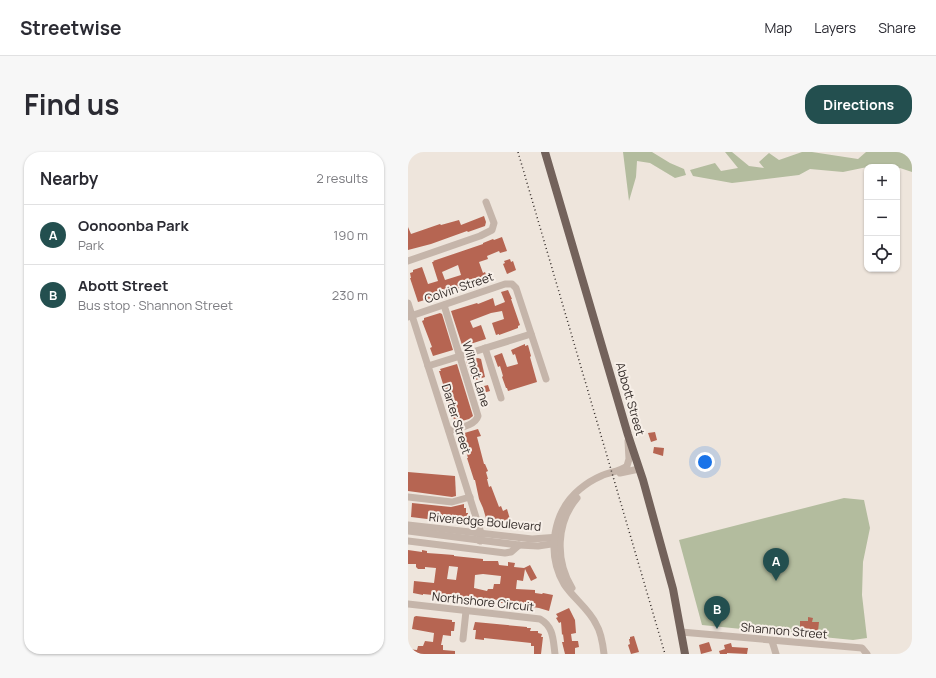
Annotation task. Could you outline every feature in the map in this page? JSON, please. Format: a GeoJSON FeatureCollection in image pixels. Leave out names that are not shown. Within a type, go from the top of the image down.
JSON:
{"type":"FeatureCollection","features":[{"type":"Feature","properties":{"kind":"main road","name":"Abbott Street"},"geometry":{"type":"LineString","coordinates":[[545,152],[673,589],[685,654]]}},
{"type":"Feature","properties":{"kind":"street"},"geometry":{"type":"LineString","coordinates":[[408,261],[492,230],[494,223],[486,202]]}},
{"type":"Feature","properties":{"kind":"street","name":"Colvin Street"},"geometry":{"type":"LineString","coordinates":[[410,317],[505,284],[512,284],[516,288],[531,334]]}},
{"type":"Feature","properties":{"kind":"street","name":"Darter Street"},"geometry":{"type":"LineString","coordinates":[[408,303],[410,317],[428,366],[481,533],[480,541]]}},
{"type":"Feature","properties":{"kind":"street","name":"Wilmot Lane"},"geometry":{"type":"LineString","coordinates":[[444,305],[478,416],[477,420],[473,423],[449,431]]}},
{"type":"Feature","properties":{"kind":"street"},"geometry":{"type":"LineString","coordinates":[[428,366],[531,334],[546,379]]}},
{"type":"Feature","properties":{"kind":"street"},"geometry":{"type":"LineString","coordinates":[[485,348],[501,398]]}},
{"type":"Feature","properties":{"kind":"street"},"geometry":{"type":"LineString","coordinates":[[564,584],[556,565],[557,523],[562,511],[578,491],[596,478],[627,466],[629,459],[628,435]]}},
{"type":"Feature","properties":{"kind":"street"},"geometry":{"type":"LineString","coordinates":[[579,602],[564,571],[557,540],[566,515],[571,506],[582,493],[593,485],[609,476],[639,469]]}},
{"type":"Feature","properties":{"kind":"street"},"geometry":{"type":"LineString","coordinates":[[408,497],[452,502],[470,497]]}},
{"type":"Feature","properties":{"kind":"street","name":"Riveredge Boulevard"},"geometry":{"type":"LineString","coordinates":[[408,525],[532,539],[557,540]]}},
{"type":"Feature","properties":{"kind":"street","name":"Riveredge Boulevard"},"geometry":{"type":"LineString","coordinates":[[408,531],[519,546],[538,546],[557,540]]}},
{"type":"Feature","properties":{"kind":"street"},"geometry":{"type":"LineString","coordinates":[[408,541],[505,553],[511,552],[519,546]]}},
{"type":"Feature","properties":{"kind":"street"},"geometry":{"type":"LineString","coordinates":[[538,546],[546,549],[549,553],[557,576],[597,624],[604,654]]}},
{"type":"Feature","properties":{"kind":"street","name":"Northshore Circuit"},"geometry":{"type":"LineString","coordinates":[[408,604],[540,619],[547,624],[552,632],[555,654]]}},
{"type":"Feature","properties":{"kind":"street"},"geometry":{"type":"LineString","coordinates":[[463,639],[466,611]]}},
{"type":"Feature","properties":{"kind":"street","name":"Shannon Street"},"geometry":{"type":"LineString","coordinates":[[681,632],[864,651]]}},
{"type":"Feature","properties":{"kind":"street"},"geometry":{"type":"LineString","coordinates":[[772,641],[776,654]]}},
{"type":"Feature","properties":{"kind":"green space"},"geometry":{"type":"Polygon","coordinates":[[[623,152],[652,152],[670,163],[684,169],[686,175],[675,178],[650,163],[637,161],[636,177],[629,201],[623,152]]]}},
{"type":"Feature","properties":{"kind":"green space"},"geometry":{"type":"Polygon","coordinates":[[[725,152],[732,152],[749,166],[764,168],[759,162],[769,153],[779,160],[802,152],[812,152],[858,159],[866,152],[912,152],[912,172],[900,168],[900,164],[864,164],[864,168],[843,172],[810,169],[799,175],[732,183],[693,176],[690,170],[715,163],[721,171],[738,168],[725,152]]]}},
{"type":"Feature","properties":{"kind":"green space"},"geometry":{"type":"Polygon","coordinates":[[[844,498],[864,500],[870,528],[863,562],[862,595],[867,638],[853,640],[702,625],[679,540],[844,498]]]}},
{"type":"Feature","properties":{"kind":"building"},"geometry":{"type":"Polygon","coordinates":[[[484,216],[486,222],[485,226],[408,250],[408,227],[411,234],[440,224],[459,220],[461,225],[484,216]]]}},
{"type":"Feature","properties":{"kind":"building"},"geometry":{"type":"Polygon","coordinates":[[[502,237],[507,251],[500,253],[499,251],[487,256],[488,259],[479,262],[483,273],[485,272],[488,280],[436,298],[418,302],[410,278],[410,273],[413,272],[413,270],[422,267],[428,284],[438,281],[432,262],[434,262],[433,261],[483,244],[493,239],[502,237]],[[458,265],[442,272],[445,280],[461,275],[458,265]]]}},
{"type":"Feature","properties":{"kind":"building"},"geometry":{"type":"Polygon","coordinates":[[[510,259],[511,262],[513,261],[516,270],[507,274],[503,264],[505,263],[504,261],[510,259]]]}},
{"type":"Feature","properties":{"kind":"building"},"geometry":{"type":"Polygon","coordinates":[[[508,290],[520,325],[518,328],[496,335],[492,323],[504,319],[502,311],[491,313],[470,321],[473,328],[481,325],[486,339],[464,346],[462,345],[451,311],[477,303],[478,304],[493,298],[495,306],[505,302],[501,292],[508,290]]]}},
{"type":"Feature","properties":{"kind":"building"},"geometry":{"type":"Polygon","coordinates":[[[440,313],[442,314],[453,350],[433,356],[430,348],[432,347],[422,321],[424,318],[440,313]]]}},
{"type":"Feature","properties":{"kind":"building"},"geometry":{"type":"Polygon","coordinates":[[[525,344],[525,346],[528,345],[537,382],[508,391],[502,377],[500,366],[498,367],[494,356],[502,353],[507,367],[518,364],[515,354],[513,355],[511,350],[525,344]]]}},
{"type":"Feature","properties":{"kind":"building"},"geometry":{"type":"Polygon","coordinates":[[[478,358],[481,359],[485,377],[473,381],[466,361],[478,358]]]}},
{"type":"Feature","properties":{"kind":"building"},"geometry":{"type":"Polygon","coordinates":[[[457,364],[473,416],[469,419],[455,423],[439,371],[441,371],[440,369],[457,364]]]}},
{"type":"Feature","properties":{"kind":"building"},"geometry":{"type":"Polygon","coordinates":[[[488,385],[490,391],[477,395],[476,388],[488,385]]]}},
{"type":"Feature","properties":{"kind":"building"},"geometry":{"type":"Polygon","coordinates":[[[478,429],[481,436],[477,437],[484,464],[488,471],[486,472],[489,487],[491,486],[499,507],[501,506],[503,511],[507,509],[512,526],[506,528],[504,523],[501,524],[500,522],[488,525],[467,458],[461,434],[478,429]]]}},
{"type":"Feature","properties":{"kind":"building"},"geometry":{"type":"Polygon","coordinates":[[[655,432],[657,440],[651,442],[648,433],[655,432]]]}},
{"type":"Feature","properties":{"kind":"building"},"geometry":{"type":"Polygon","coordinates":[[[654,447],[664,448],[663,456],[653,453],[654,447]]]}},
{"type":"Feature","properties":{"kind":"building"},"geometry":{"type":"Polygon","coordinates":[[[408,472],[455,476],[456,496],[452,497],[408,491],[408,472]]]}},
{"type":"Feature","properties":{"kind":"building"},"geometry":{"type":"Polygon","coordinates":[[[412,503],[451,507],[464,504],[466,513],[468,513],[468,522],[411,517],[412,503]]]}},
{"type":"Feature","properties":{"kind":"building"},"geometry":{"type":"Polygon","coordinates":[[[408,550],[422,552],[422,550],[427,551],[427,553],[483,559],[483,561],[498,561],[499,565],[508,566],[508,562],[515,563],[514,567],[524,568],[530,565],[537,578],[531,581],[525,569],[523,581],[517,580],[516,589],[535,590],[535,593],[553,595],[549,611],[526,606],[526,604],[518,603],[518,605],[512,605],[512,602],[498,603],[498,600],[490,599],[489,602],[483,602],[484,599],[471,599],[471,601],[466,600],[466,598],[458,597],[456,599],[450,598],[450,596],[441,595],[441,598],[432,597],[433,595],[413,593],[414,581],[434,583],[436,568],[425,567],[425,569],[418,569],[416,564],[408,564],[408,550]],[[449,566],[447,579],[456,580],[458,567],[449,566]],[[483,574],[475,575],[474,588],[487,591],[488,589],[493,589],[494,584],[500,584],[501,576],[483,574]]]}},
{"type":"Feature","properties":{"kind":"building"},"geometry":{"type":"Polygon","coordinates":[[[569,608],[575,620],[576,633],[571,634],[572,641],[578,641],[579,647],[575,648],[575,654],[565,654],[562,642],[564,642],[561,622],[559,623],[556,618],[558,617],[556,614],[569,608]]]}},
{"type":"Feature","properties":{"kind":"building"},"geometry":{"type":"Polygon","coordinates":[[[414,617],[452,620],[452,622],[455,622],[454,631],[451,631],[451,636],[443,635],[441,645],[443,645],[443,650],[455,651],[455,654],[408,654],[408,649],[417,650],[418,646],[423,646],[425,641],[433,642],[434,633],[412,629],[414,617]]]}},
{"type":"Feature","properties":{"kind":"building"},"geometry":{"type":"Polygon","coordinates":[[[808,617],[813,618],[812,622],[819,622],[818,631],[800,629],[800,621],[808,621],[808,617]]]}},
{"type":"Feature","properties":{"kind":"building"},"geometry":{"type":"Polygon","coordinates":[[[475,622],[527,627],[531,628],[530,631],[538,631],[538,633],[542,634],[541,637],[543,637],[541,654],[534,654],[534,646],[531,646],[531,643],[484,638],[484,640],[475,639],[476,630],[473,630],[475,622]]]}},
{"type":"Feature","properties":{"kind":"building"},"geometry":{"type":"Polygon","coordinates":[[[634,636],[639,652],[631,654],[628,645],[630,644],[629,639],[630,637],[634,636]]]}},
{"type":"Feature","properties":{"kind":"building"},"geometry":{"type":"Polygon","coordinates":[[[709,642],[712,651],[701,654],[699,645],[709,642]]]}},
{"type":"Feature","properties":{"kind":"building"},"geometry":{"type":"Polygon","coordinates":[[[731,643],[732,647],[748,648],[747,654],[720,654],[719,651],[725,649],[724,645],[731,643]]]}},
{"type":"Feature","properties":{"kind":"railway"},"geometry":{"type":"LineString","coordinates":[[518,152],[665,654]]}},
{"type":"Feature","properties":{"kind":"place","name":"Oonoonba Park"},"geometry":{"type":"Point","coordinates":[776,581]}},
{"type":"Feature","properties":{"kind":"place","name":"Abott Street"},"geometry":{"type":"Point","coordinates":[717,629]}}]}
